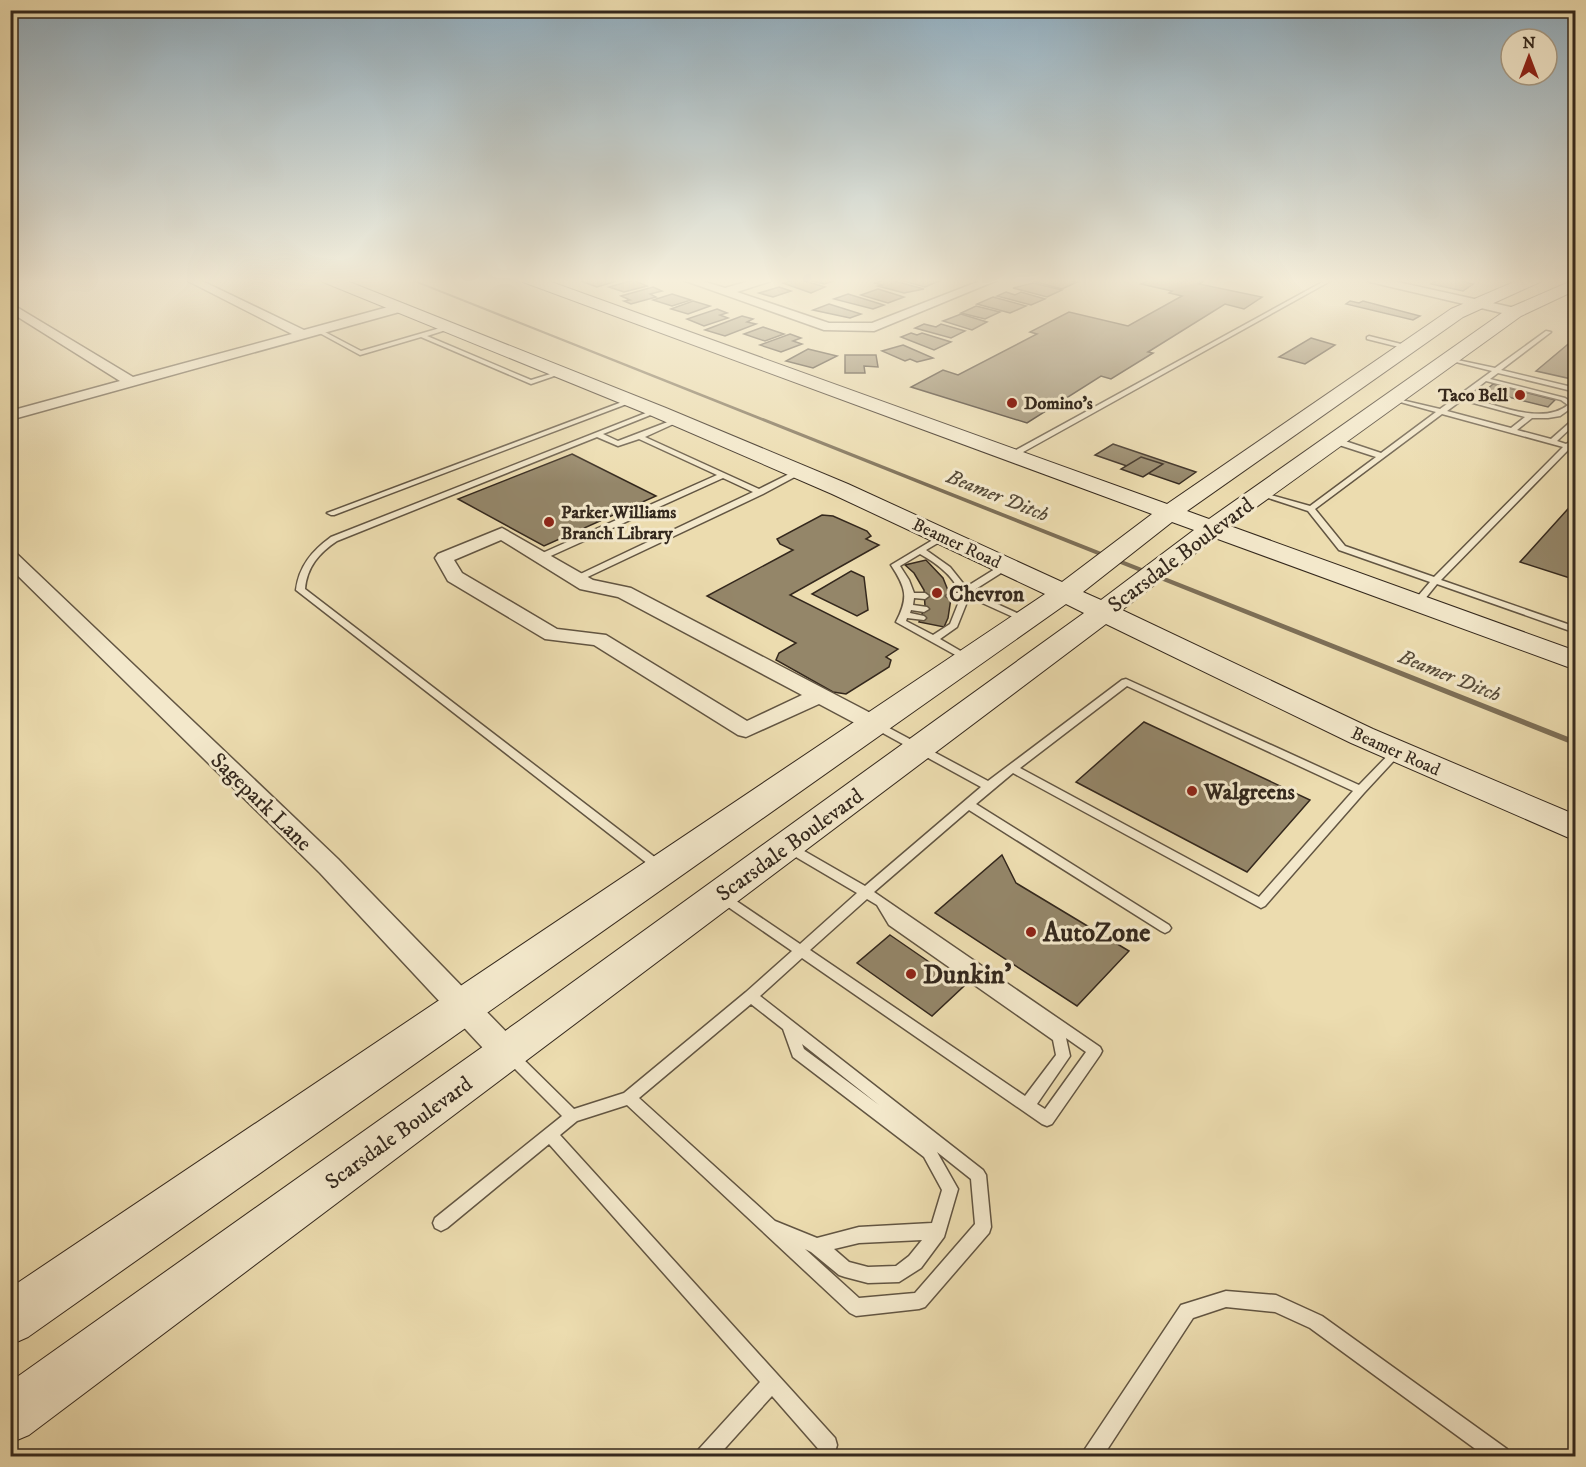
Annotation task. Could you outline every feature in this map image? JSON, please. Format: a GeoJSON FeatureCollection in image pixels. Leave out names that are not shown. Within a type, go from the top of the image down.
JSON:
{"type":"FeatureCollection","features":[{"type":"Feature","properties":{"kind":"main road","name":"Beamer Road"},"geometry":{"type":"LineString","coordinates":[[496,347],[678,420],[800,472],[937,559],[1006,566],[1072,587],[1397,752],[1575,829]]}},
{"type":"Feature","properties":{"kind":"main road"},"geometry":{"type":"LineString","coordinates":[[716,347],[1011,455],[1205,533],[1417,603],[1575,661]]}},
{"type":"Feature","properties":{"kind":"main road","name":"Scarsdale Boulevard"},"geometry":{"type":"LineString","coordinates":[[10,1319],[874,724],[956,636],[1025,619],[1072,587],[1163,517],[1406,347]]}},
{"type":"Feature","properties":{"kind":"main road"},"geometry":{"type":"LineString","coordinates":[[1409,347],[1450,359]]}},
{"type":"Feature","properties":{"kind":"main road","name":"Scarsdale Boulevard"},"geometry":{"type":"LineString","coordinates":[[14,1406],[507,1053],[1205,533],[1466,347]]}},
{"type":"Feature","properties":{"kind":"street"},"geometry":{"type":"LineString","coordinates":[[76,347],[131,382]]}},
{"type":"Feature","properties":{"kind":"street"},"geometry":{"type":"LineString","coordinates":[[10,416],[258,347]]}},
{"type":"Feature","properties":{"kind":"street"},"geometry":{"type":"LineString","coordinates":[[819,695],[746,730],[599,639],[552,635],[455,577],[444,558],[502,533],[587,585],[624,592],[874,724]]}},
{"type":"Feature","properties":{"kind":"street","name":"Sagepark Lane"},"geometry":{"type":"LineString","coordinates":[[10,557],[329,866],[466,1007],[507,1053]]}},
{"type":"Feature","properties":{"kind":"lane"},"geometry":{"type":"LineString","coordinates":[[350,347],[360,353],[379,347]]}},
{"type":"Feature","properties":{"kind":"lane"},"geometry":{"type":"LineString","coordinates":[[450,347],[531,382],[560,373]]}},
{"type":"Feature","properties":{"kind":"lane"},"geometry":{"type":"LineString","coordinates":[[1011,455],[1207,347]]}},
{"type":"Feature","properties":{"kind":"lane"},"geometry":{"type":"LineString","coordinates":[[1311,509],[1527,347]]}},
{"type":"Feature","properties":{"kind":"lane"},"geometry":{"type":"LineString","coordinates":[[1450,359],[1575,390]]}},
{"type":"Feature","properties":{"kind":"lane"},"geometry":{"type":"LineString","coordinates":[[1460,397],[1530,416],[1556,416],[1572,405],[1563,399],[1484,379]]}},
{"type":"Feature","properties":{"kind":"lane"},"geometry":{"type":"LineString","coordinates":[[1395,399],[1552,442],[1571,445]]}},
{"type":"Feature","properties":{"kind":"lane"},"geometry":{"type":"LineString","coordinates":[[331,513],[630,401]]}},
{"type":"Feature","properties":{"kind":"lane"},"geometry":{"type":"LineString","coordinates":[[656,411],[334,539],[317,550],[301,578],[300,590],[664,870]]}},
{"type":"Feature","properties":{"kind":"lane"},"geometry":{"type":"LineString","coordinates":[[1512,431],[1530,416]]}},
{"type":"Feature","properties":{"kind":"lane"},"geometry":{"type":"LineString","coordinates":[[1552,442],[1575,419]]}},
{"type":"Feature","properties":{"kind":"lane"},"geometry":{"type":"LineString","coordinates":[[597,434],[618,444],[678,420]]}},
{"type":"Feature","properties":{"kind":"lane"},"geometry":{"type":"LineString","coordinates":[[639,437],[760,492]]}},
{"type":"Feature","properties":{"kind":"lane"},"geometry":{"type":"LineString","coordinates":[[1336,441],[1381,456]]}},
{"type":"Feature","properties":{"kind":"lane"},"geometry":{"type":"LineString","coordinates":[[1417,603],[1435,580],[1571,445]]}},
{"type":"Feature","properties":{"kind":"lane"},"geometry":{"type":"LineString","coordinates":[[577,579],[800,472]]}},
{"type":"Feature","properties":{"kind":"lane"},"geometry":{"type":"LineString","coordinates":[[541,557],[723,474]]}},
{"type":"Feature","properties":{"kind":"lane"},"geometry":{"type":"LineString","coordinates":[[1260,494],[1311,509],[1342,548],[1575,630]]}},
{"type":"Feature","properties":{"kind":"lane"},"geometry":{"type":"LineString","coordinates":[[921,550],[937,559],[957,580],[964,594],[956,636]]}},
{"type":"Feature","properties":{"kind":"lane"},"geometry":{"type":"LineString","coordinates":[[921,550],[937,559]]}},
{"type":"Feature","properties":{"kind":"lane"},"geometry":{"type":"LineString","coordinates":[[921,550],[895,565],[906,571],[912,602],[901,622],[933,639],[956,636]]}},
{"type":"Feature","properties":{"kind":"lane"},"geometry":{"type":"LineString","coordinates":[[950,596],[964,594],[1006,566]]}},
{"type":"Feature","properties":{"kind":"lane"},"geometry":{"type":"LineString","coordinates":[[945,582],[957,580]]}},
{"type":"Feature","properties":{"kind":"lane"},"geometry":{"type":"LineString","coordinates":[[909,590],[921,584]]}},
{"type":"Feature","properties":{"kind":"lane"},"geometry":{"type":"LineString","coordinates":[[909,590],[925,596]]}},
{"type":"Feature","properties":{"kind":"lane"},"geometry":{"type":"LineString","coordinates":[[964,594],[1025,619]]}},
{"type":"Feature","properties":{"kind":"lane"},"geometry":{"type":"LineString","coordinates":[[907,611],[922,614]]}},
{"type":"Feature","properties":{"kind":"lane"},"geometry":{"type":"LineString","coordinates":[[949,613],[960,615]]}},
{"type":"Feature","properties":{"kind":"lane"},"geometry":{"type":"LineString","coordinates":[[933,639],[956,636]]}},
{"type":"Feature","properties":{"kind":"lane"},"geometry":{"type":"LineString","coordinates":[[441,1223],[572,1116],[629,1098],[751,996],[865,893],[989,786],[1126,682],[1360,790]]}},
{"type":"Feature","properties":{"kind":"lane"},"geometry":{"type":"LineString","coordinates":[[874,724],[989,786]]}},
{"type":"Feature","properties":{"kind":"lane"},"geometry":{"type":"LineString","coordinates":[[1012,768],[1261,903],[1360,790],[1397,752]]}},
{"type":"Feature","properties":{"kind":"lane"},"geometry":{"type":"LineString","coordinates":[[968,804],[1166,928]]}},
{"type":"Feature","properties":{"kind":"lane"},"geometry":{"type":"LineString","coordinates":[[719,895],[1047,1119],[1095,1051],[882,902],[786,846]]}},
{"type":"Feature","properties":{"kind":"lane"},"geometry":{"type":"LineString","coordinates":[[882,902],[893,922],[1059,1037],[1063,1056],[1027,1105]]}},
{"type":"Feature","properties":{"kind":"lane"},"geometry":{"type":"LineString","coordinates":[[629,1098],[856,1307],[919,1302],[983,1227],[978,1174],[751,996]]}},
{"type":"Feature","properties":{"kind":"lane"},"geometry":{"type":"LineString","coordinates":[[766,1225],[818,1246],[845,1269],[868,1275],[899,1274],[915,1262],[938,1230],[950,1189],[929,1152],[798,1053],[789,1026]]}},
{"type":"Feature","properties":{"kind":"lane"},"geometry":{"type":"LineString","coordinates":[[507,1053],[572,1116]]}},
{"type":"Feature","properties":{"kind":"lane"},"geometry":{"type":"LineString","coordinates":[[550,1134],[828,1445]]}},
{"type":"Feature","properties":{"kind":"lane"},"geometry":{"type":"LineString","coordinates":[[818,1246],[859,1234],[938,1230]]}},
{"type":"Feature","properties":{"kind":"lane"},"geometry":{"type":"LineString","coordinates":[[1092,1456],[1187,1311],[1226,1299],[1276,1304],[1316,1322],[1500,1456]]}},
{"type":"Feature","properties":{"kind":"lane"},"geometry":{"type":"LineString","coordinates":[[706,1456],[771,1382]]}},
{"type":"Feature","properties":{"kind":"building"},"geometry":{"type":"Polygon","coordinates":[[[767,347],[793,347],[781,352],[767,347]]]}},
{"type":"Feature","properties":{"kind":"building"},"geometry":{"type":"Polygon","coordinates":[[[894,347],[909,347],[933,358],[917,362],[910,359],[905,361],[882,351],[894,347]]]}},
{"type":"Feature","properties":{"kind":"building"},"geometry":{"type":"Polygon","coordinates":[[[1011,347],[1155,347],[1148,352],[1153,353],[1111,379],[1101,376],[1027,423],[911,387],[943,370],[958,375],[1011,347]]]}},
{"type":"Feature","properties":{"kind":"building"},"geometry":{"type":"Polygon","coordinates":[[[1295,347],[1331,347],[1305,364],[1279,357],[1295,347]]]}},
{"type":"Feature","properties":{"kind":"building"},"geometry":{"type":"Polygon","coordinates":[[[1564,347],[1576,347],[1576,380],[1536,371],[1564,347]]]}},
{"type":"Feature","properties":{"kind":"building"},"geometry":{"type":"Polygon","coordinates":[[[808,349],[837,356],[813,368],[786,361],[808,349]]]}},
{"type":"Feature","properties":{"kind":"building"},"geometry":{"type":"Polygon","coordinates":[[[845,355],[876,355],[878,367],[864,366],[865,373],[845,373],[845,355]]]}},
{"type":"Feature","properties":{"kind":"building","name":"Taco Bell"},"geometry":{"type":"Polygon","coordinates":[[[1493,384],[1555,400],[1548,407],[1485,391],[1493,384]]]}},
{"type":"Feature","properties":{"kind":"building"},"geometry":{"type":"Polygon","coordinates":[[[1113,444],[1196,472],[1179,484],[1095,455],[1113,444]]]}},
{"type":"Feature","properties":{"kind":"building","name":"Parker Williams Branch Library"},"geometry":{"type":"Polygon","coordinates":[[[572,454],[656,496],[544,546],[458,499],[572,454]]]}},
{"type":"Feature","properties":{"kind":"building"},"geometry":{"type":"Polygon","coordinates":[[[1141,457],[1163,464],[1143,477],[1121,469],[1141,457]]]}},
{"type":"Feature","properties":{"kind":"building"},"geometry":{"type":"Polygon","coordinates":[[[1576,500],[1576,580],[1520,562],[1576,500]]]}},
{"type":"Feature","properties":{"kind":"building"},"geometry":{"type":"Polygon","coordinates":[[[822,515],[833,516],[867,531],[871,536],[866,539],[879,545],[790,595],[898,649],[886,657],[891,660],[889,667],[846,694],[833,692],[776,660],[779,653],[796,643],[707,596],[793,550],[780,544],[777,539],[822,515]]]}},
{"type":"Feature","properties":{"kind":"building","name":"Chevron"},"geometry":{"type":"Polygon","coordinates":[[[926,560],[943,578],[951,598],[944,627],[919,622],[925,606],[924,590],[914,573],[905,565],[926,560]]]}},
{"type":"Feature","properties":{"kind":"building"},"geometry":{"type":"Polygon","coordinates":[[[851,571],[864,577],[868,610],[857,616],[812,594],[851,571]]]}},
{"type":"Feature","properties":{"kind":"building","name":"Walgreens"},"geometry":{"type":"Polygon","coordinates":[[[1144,722],[1310,800],[1247,872],[1076,782],[1144,722]]]}},
{"type":"Feature","properties":{"kind":"building","name":"AutoZone"},"geometry":{"type":"Polygon","coordinates":[[[1002,855],[1016,883],[1129,951],[1077,1006],[935,913],[1002,855]]]}},
{"type":"Feature","properties":{"kind":"building","name":"Dunkin'"},"geometry":{"type":"Polygon","coordinates":[[[890,935],[964,986],[932,1016],[857,963],[890,935]]]}},
{"type":"Feature","properties":{"kind":"waterway","name":"Beamer Ditch"},"geometry":{"type":"LineString","coordinates":[[581,347],[1576,743]]}},
{"type":"Feature","properties":{"kind":"place","name":"Taco Bell"},"geometry":{"type":"Point","coordinates":[1520,395]}},
{"type":"Feature","properties":{"kind":"place","name":"Domino's"},"geometry":{"type":"Point","coordinates":[1012,403]}},
{"type":"Feature","properties":{"kind":"place","name":"Parker Williams Branch Library"},"geometry":{"type":"Point","coordinates":[549,522]}},
{"type":"Feature","properties":{"kind":"place","name":"Chevron"},"geometry":{"type":"Point","coordinates":[937,593]}},
{"type":"Feature","properties":{"kind":"place","name":"Walgreens"},"geometry":{"type":"Point","coordinates":[1192,791]}},
{"type":"Feature","properties":{"kind":"place","name":"AutoZone"},"geometry":{"type":"Point","coordinates":[1031,932]}},
{"type":"Feature","properties":{"kind":"place","name":"Dunkin'"},"geometry":{"type":"Point","coordinates":[911,974]}}]}
